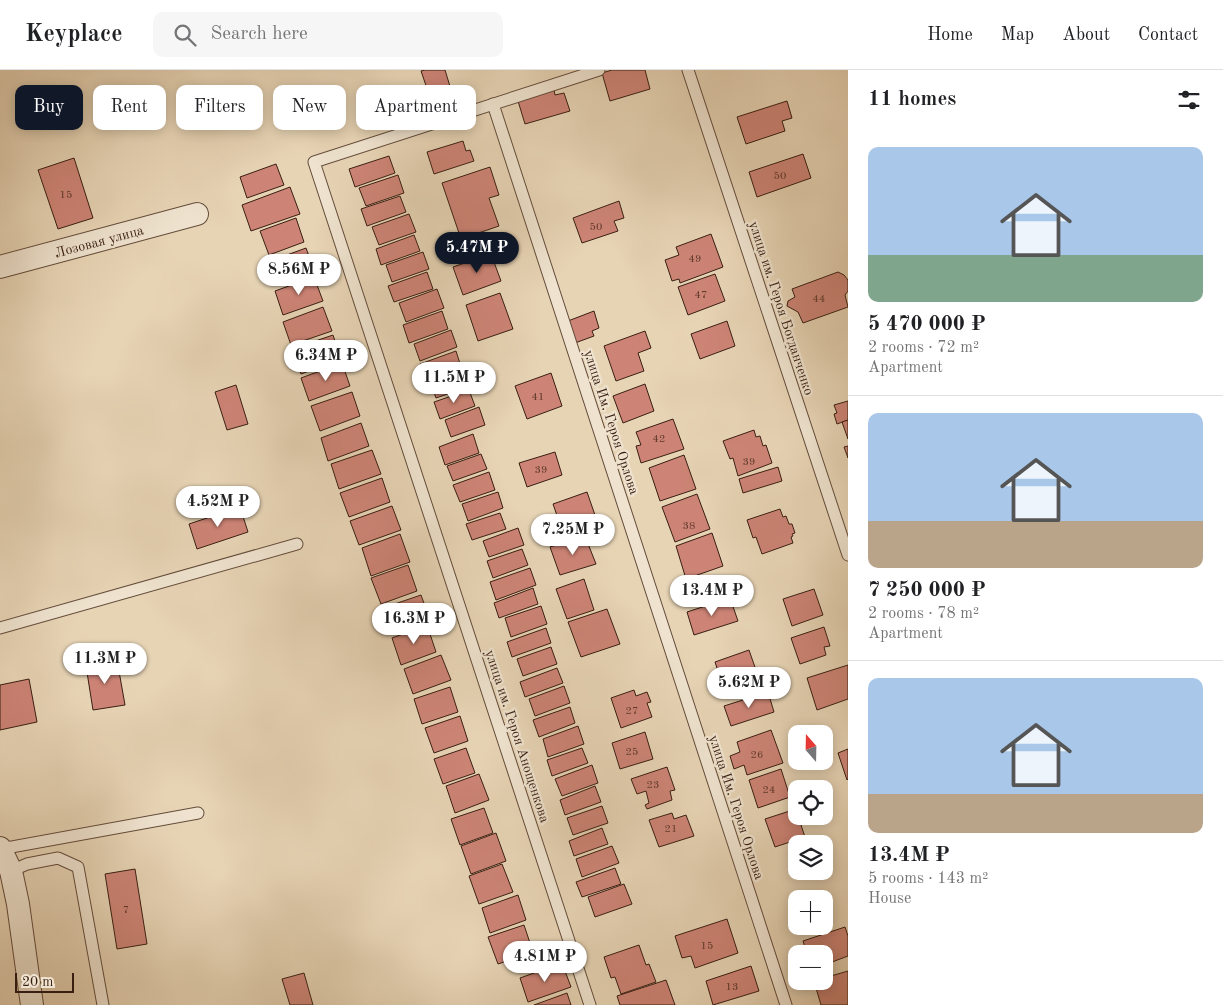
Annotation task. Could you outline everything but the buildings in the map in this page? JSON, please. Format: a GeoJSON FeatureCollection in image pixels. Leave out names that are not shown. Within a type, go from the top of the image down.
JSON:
{"type":"FeatureCollection","features":[{"type":"Feature","properties":{"kind":"street","name":"Лозовая улица"},"geometry":{"type":"LineString","coordinates":[[0,267],[197,214]]}},
{"type":"Feature","properties":{"kind":"street"},"geometry":{"type":"LineString","coordinates":[[0,849],[11,871],[9,905],[32,1005]]}},
{"type":"Feature","properties":{"kind":"lane"},"geometry":{"type":"LineString","coordinates":[[492,104],[599,70]]}},
{"type":"Feature","properties":{"kind":"lane","name":"улица им. Героя Богданченко"},"geometry":{"type":"LineString","coordinates":[[688,70],[848,555]]}},
{"type":"Feature","properties":{"kind":"lane","name":"улица им. Героя Анощенкова"},"geometry":{"type":"LineString","coordinates":[[492,104],[314,162],[590,1005]]}},
{"type":"Feature","properties":{"kind":"lane","name":"улица Им. Героя Орлова"},"geometry":{"type":"LineString","coordinates":[[492,104],[786,1005]]}},
{"type":"Feature","properties":{"kind":"lane"},"geometry":{"type":"LineString","coordinates":[[0,628],[297,544]]}},
{"type":"Feature","properties":{"kind":"lane"},"geometry":{"type":"LineString","coordinates":[[0,849],[198,813]]}},
{"type":"Feature","properties":{"kind":"lane"},"geometry":{"type":"LineString","coordinates":[[11,871],[27,864],[58,858],[78,868],[103,1005]]}}]}
